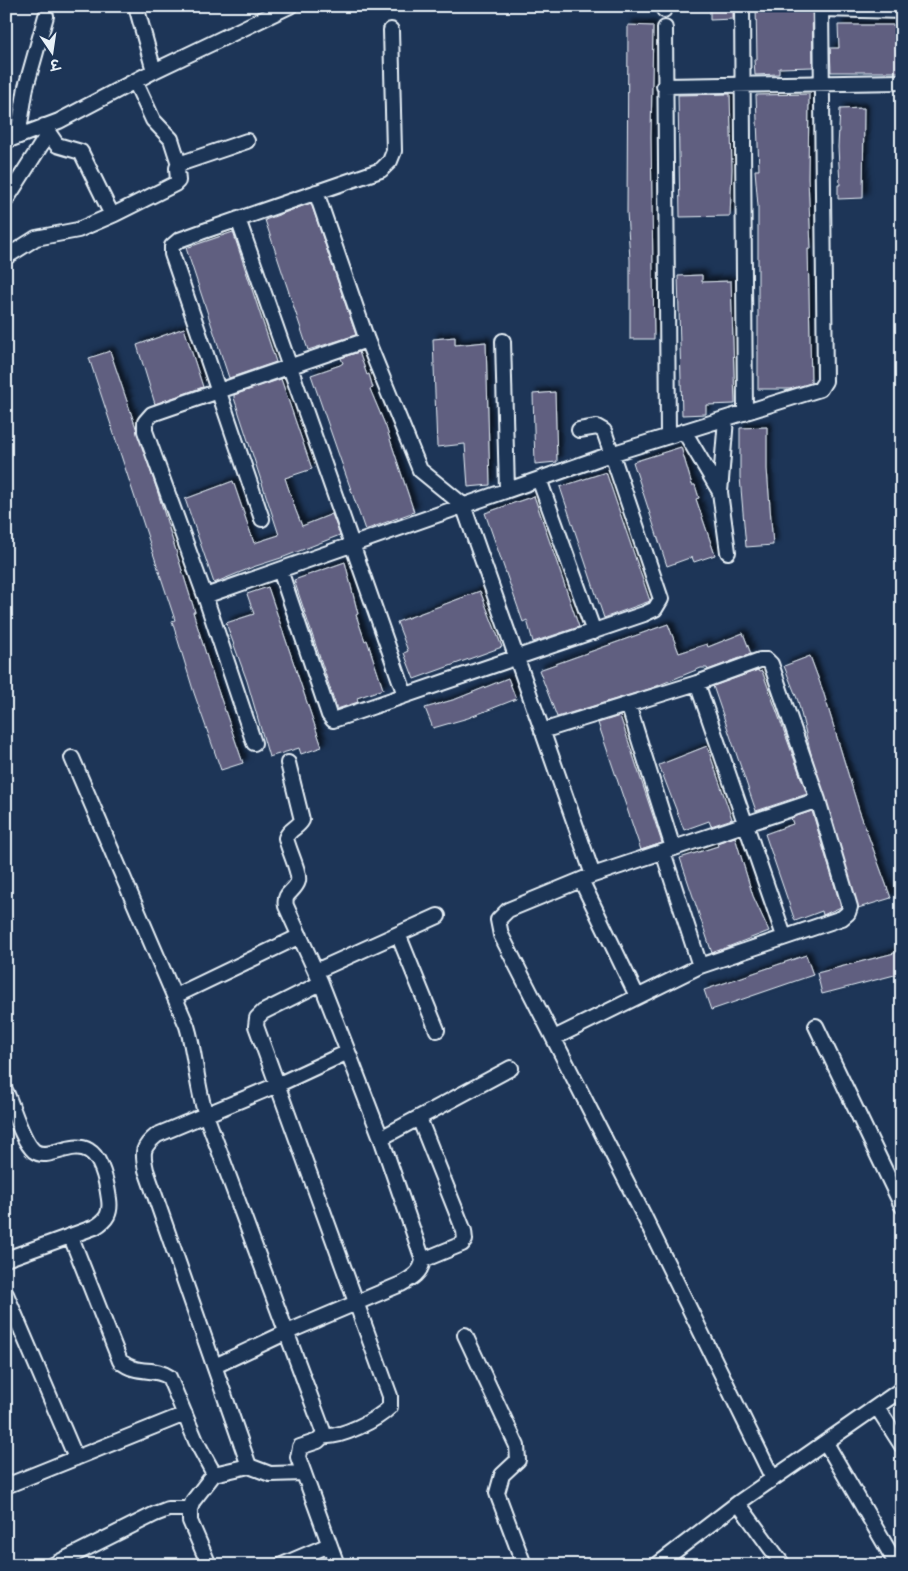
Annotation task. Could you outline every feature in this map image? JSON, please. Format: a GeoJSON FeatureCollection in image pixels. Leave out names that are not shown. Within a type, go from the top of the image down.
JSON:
{"type":"FeatureCollection","features":[{"type":"Feature","properties":{"kind":"street"},"geometry":{"type":"LineString","coordinates":[[136,6],[154,71]]}},
{"type":"Feature","properties":{"kind":"street"},"geometry":{"type":"LineString","coordinates":[[46,16],[12,139],[46,130],[154,71],[290,6]]}},
{"type":"Feature","properties":{"kind":"street"},"geometry":{"type":"LineString","coordinates":[[742,6],[745,413]]}},
{"type":"Feature","properties":{"kind":"street"},"geometry":{"type":"LineString","coordinates":[[205,596],[611,454],[820,389],[825,382],[820,83],[821,8],[902,11]]}},
{"type":"Feature","properties":{"kind":"street"},"geometry":{"type":"LineString","coordinates":[[665,28],[668,435]]}},
{"type":"Feature","properties":{"kind":"street"},"geometry":{"type":"LineString","coordinates":[[262,519],[172,254],[172,246],[179,240],[381,170],[390,161],[394,151],[391,30]]}},
{"type":"Feature","properties":{"kind":"street"},"geometry":{"type":"LineString","coordinates":[[6,257],[36,238],[78,230],[116,214],[178,181],[177,168],[179,164],[171,139],[153,120],[135,81]]}},
{"type":"Feature","properties":{"kind":"street"},"geometry":{"type":"LineString","coordinates":[[664,86],[902,82]]}},
{"type":"Feature","properties":{"kind":"street"},"geometry":{"type":"LineString","coordinates":[[6,200],[46,130]]}},
{"type":"Feature","properties":{"kind":"street"},"geometry":{"type":"LineString","coordinates":[[46,130],[57,145],[81,152],[110,210],[116,214]]}},
{"type":"Feature","properties":{"kind":"street"},"geometry":{"type":"LineString","coordinates":[[179,164],[247,141]]}},
{"type":"Feature","properties":{"kind":"street"},"geometry":{"type":"LineString","coordinates":[[316,192],[367,340],[420,470],[463,505],[542,731],[587,878],[637,996]]}},
{"type":"Feature","properties":{"kind":"street"},"geometry":{"type":"LineString","coordinates":[[238,219],[405,695]]}},
{"type":"Feature","properties":{"kind":"street"},"geometry":{"type":"LineString","coordinates":[[254,743],[205,596],[145,431],[145,422],[152,414],[367,340]]}},
{"type":"Feature","properties":{"kind":"street"},"geometry":{"type":"LineString","coordinates":[[504,341],[507,490]]}},
{"type":"Feature","properties":{"kind":"street"},"geometry":{"type":"LineString","coordinates":[[726,419],[720,492],[728,552]]}},
{"type":"Feature","properties":{"kind":"street"},"geometry":{"type":"LineString","coordinates":[[280,570],[329,715],[333,720],[594,632],[656,609],[660,599],[602,428],[579,430]]}},
{"type":"Feature","properties":{"kind":"street"},"geometry":{"type":"LineString","coordinates":[[684,430],[720,492]]}},
{"type":"Feature","properties":{"kind":"street"},"geometry":{"type":"LineString","coordinates":[[539,479],[594,632]]}},
{"type":"Feature","properties":{"kind":"street"},"geometry":{"type":"LineString","coordinates":[[542,731],[697,683],[760,660],[767,660],[771,664],[818,800],[850,907],[848,913],[842,918],[784,936],[700,966],[554,1038]]}},
{"type":"Feature","properties":{"kind":"street"},"geometry":{"type":"LineString","coordinates":[[697,683],[744,825],[784,936]]}},
{"type":"Feature","properties":{"kind":"street"},"geometry":{"type":"LineString","coordinates":[[628,704],[700,966]]}},
{"type":"Feature","properties":{"kind":"street"},"geometry":{"type":"LineString","coordinates":[[72,758],[175,996],[192,1042],[196,1078],[206,1115],[285,1333],[323,1431],[323,1436]]}},
{"type":"Feature","properties":{"kind":"street"},"geometry":{"type":"LineString","coordinates":[[216,1366],[285,1333],[401,1284],[418,1272],[423,1260],[381,1138],[319,977],[285,899],[287,894],[295,887],[298,875],[286,838],[288,832],[300,825],[302,820],[288,763]]}},
{"type":"Feature","properties":{"kind":"street"},"geometry":{"type":"LineString","coordinates":[[773,1480],[502,935],[498,920],[508,910],[587,878],[818,800]]}},
{"type":"Feature","properties":{"kind":"street"},"geometry":{"type":"LineString","coordinates":[[337,1565],[298,1451],[300,1447],[318,1441],[323,1436],[340,1434],[382,1415],[390,1407],[390,1396],[258,1035],[257,1018],[263,1012],[319,977],[398,934],[438,916]]}},
{"type":"Feature","properties":{"kind":"street"},"geometry":{"type":"LineString","coordinates":[[398,934],[437,1030]]}},
{"type":"Feature","properties":{"kind":"street"},"geometry":{"type":"LineString","coordinates":[[175,996],[300,936]]}},
{"type":"Feature","properties":{"kind":"street"},"geometry":{"type":"LineString","coordinates":[[816,1026],[902,1206]]}},
{"type":"Feature","properties":{"kind":"street"},"geometry":{"type":"LineString","coordinates":[[250,1466],[146,1170],[143,1156],[146,1145],[157,1135],[277,1085],[348,1052]]}},
{"type":"Feature","properties":{"kind":"street"},"geometry":{"type":"LineString","coordinates":[[381,1138],[511,1068]]}},
{"type":"Feature","properties":{"kind":"street"},"geometry":{"type":"LineString","coordinates":[[6,1092],[28,1144],[34,1151],[47,1154],[73,1147],[83,1147],[92,1153],[99,1164],[108,1189],[110,1213],[105,1221],[71,1238],[6,1259]]}},
{"type":"Feature","properties":{"kind":"street"},"geometry":{"type":"LineString","coordinates":[[419,1118],[464,1231],[465,1240],[462,1244],[423,1260]]}},
{"type":"Feature","properties":{"kind":"street"},"geometry":{"type":"LineString","coordinates":[[71,1238],[120,1361],[128,1368],[139,1371],[162,1372],[169,1377],[196,1441],[214,1474]]}},
{"type":"Feature","properties":{"kind":"street"},"geometry":{"type":"LineString","coordinates":[[6,1294],[76,1458]]}},
{"type":"Feature","properties":{"kind":"street"},"geometry":{"type":"LineString","coordinates":[[465,1335],[518,1446],[518,1460],[502,1475],[497,1493],[524,1565]]}},
{"type":"Feature","properties":{"kind":"street"},"geometry":{"type":"LineString","coordinates":[[657,1565],[674,1560],[738,1503],[902,1389]]}},
{"type":"Feature","properties":{"kind":"street"},"geometry":{"type":"LineString","coordinates":[[877,1406],[902,1446]]}},
{"type":"Feature","properties":{"kind":"street"},"geometry":{"type":"LineString","coordinates":[[6,1486],[186,1414]]}},
{"type":"Feature","properties":{"kind":"street"},"geometry":{"type":"LineString","coordinates":[[826,1443],[897,1565]]}},
{"type":"Feature","properties":{"kind":"street"},"geometry":{"type":"LineString","coordinates":[[209,1565],[190,1521],[190,1509],[193,1500],[214,1474],[250,1466],[270,1474],[304,1473]]}},
{"type":"Feature","properties":{"kind":"street"},"geometry":{"type":"LineString","coordinates":[[738,1503],[783,1565]]}},
{"type":"Feature","properties":{"kind":"street"},"geometry":{"type":"LineString","coordinates":[[53,1565],[76,1559],[155,1514],[168,1509],[190,1509]]}},
{"type":"Feature","properties":{"kind":"street"},"geometry":{"type":"LineString","coordinates":[[282,1565],[329,1545]]}},
{"type":"Feature","properties":{"kind":"building"},"geometry":{"type":"Polygon","coordinates":[[[710,6],[733,6],[733,19],[710,20],[710,6]]]}},
{"type":"Feature","properties":{"kind":"building"},"geometry":{"type":"Polygon","coordinates":[[[756,6],[812,6],[813,67],[779,68],[779,74],[755,75],[754,60],[757,60],[756,6]]]}},
{"type":"Feature","properties":{"kind":"building"},"geometry":{"type":"Polygon","coordinates":[[[628,25],[653,26],[651,136],[654,339],[630,339],[630,260],[627,212],[628,25]]]}},
{"type":"Feature","properties":{"kind":"building"},"geometry":{"type":"Polygon","coordinates":[[[838,25],[902,25],[902,72],[831,72],[830,48],[839,48],[838,25]]]}},
{"type":"Feature","properties":{"kind":"building"},"geometry":{"type":"Polygon","coordinates":[[[730,94],[732,169],[730,216],[680,217],[678,95],[730,94]]]}},
{"type":"Feature","properties":{"kind":"building"},"geometry":{"type":"Polygon","coordinates":[[[809,94],[808,178],[811,249],[808,249],[811,383],[790,389],[758,389],[758,206],[755,170],[759,170],[756,95],[809,94]]]}},
{"type":"Feature","properties":{"kind":"building"},"geometry":{"type":"Polygon","coordinates":[[[864,108],[863,198],[838,199],[838,185],[840,185],[838,147],[840,109],[864,108]]]}},
{"type":"Feature","properties":{"kind":"building"},"geometry":{"type":"Polygon","coordinates":[[[311,203],[356,335],[308,350],[265,220],[311,203]]]}},
{"type":"Feature","properties":{"kind":"building"},"geometry":{"type":"Polygon","coordinates":[[[233,232],[276,362],[229,378],[186,248],[233,232]]]}},
{"type":"Feature","properties":{"kind":"building"},"geometry":{"type":"Polygon","coordinates":[[[702,275],[702,282],[731,281],[735,404],[706,405],[706,414],[682,415],[678,276],[702,275]]]}},
{"type":"Feature","properties":{"kind":"building"},"geometry":{"type":"Polygon","coordinates":[[[184,328],[203,387],[155,404],[137,345],[184,328]]]}},
{"type":"Feature","properties":{"kind":"building"},"geometry":{"type":"Polygon","coordinates":[[[455,337],[455,345],[486,342],[490,485],[468,487],[465,444],[437,447],[433,339],[455,337]]]}},
{"type":"Feature","properties":{"kind":"building"},"geometry":{"type":"Polygon","coordinates":[[[110,351],[157,490],[210,667],[243,763],[221,770],[194,693],[172,621],[175,620],[89,358],[110,351]]]}},
{"type":"Feature","properties":{"kind":"building"},"geometry":{"type":"Polygon","coordinates":[[[359,352],[367,375],[369,374],[373,388],[370,389],[386,427],[414,512],[365,530],[311,375],[340,365],[343,363],[341,358],[359,352]]]}},
{"type":"Feature","properties":{"kind":"building"},"geometry":{"type":"Polygon","coordinates":[[[281,379],[312,469],[285,478],[296,511],[302,526],[332,514],[340,535],[214,583],[185,499],[233,481],[254,543],[279,535],[234,395],[281,379]]]}},
{"type":"Feature","properties":{"kind":"building"},"geometry":{"type":"Polygon","coordinates":[[[555,392],[557,462],[535,464],[533,394],[555,392]]]}},
{"type":"Feature","properties":{"kind":"building"},"geometry":{"type":"Polygon","coordinates":[[[767,427],[767,469],[773,545],[746,547],[740,477],[740,428],[767,427]]]}},
{"type":"Feature","properties":{"kind":"building"},"geometry":{"type":"Polygon","coordinates":[[[681,447],[692,485],[695,485],[699,498],[696,499],[715,555],[694,562],[692,557],[667,566],[633,462],[681,447]]]}},
{"type":"Feature","properties":{"kind":"building"},"geometry":{"type":"Polygon","coordinates":[[[606,472],[650,601],[604,618],[560,487],[606,472]]]}},
{"type":"Feature","properties":{"kind":"building"},"geometry":{"type":"Polygon","coordinates":[[[534,496],[579,627],[533,642],[527,620],[523,622],[485,513],[534,496]]]}},
{"type":"Feature","properties":{"kind":"building"},"geometry":{"type":"Polygon","coordinates":[[[345,562],[358,614],[356,615],[365,641],[367,640],[383,689],[357,698],[358,702],[337,709],[294,580],[345,562]]]}},
{"type":"Feature","properties":{"kind":"building"},"geometry":{"type":"Polygon","coordinates":[[[268,587],[322,747],[301,754],[299,748],[269,757],[247,681],[226,623],[254,614],[247,594],[268,587]]]}},
{"type":"Feature","properties":{"kind":"building"},"geometry":{"type":"Polygon","coordinates":[[[480,591],[502,647],[414,679],[404,653],[408,651],[397,622],[480,591]]]}},
{"type":"Feature","properties":{"kind":"building"},"geometry":{"type":"Polygon","coordinates":[[[668,624],[679,653],[707,644],[708,647],[743,633],[751,654],[708,670],[707,668],[701,668],[652,688],[557,717],[539,670],[668,624]]]}},
{"type":"Feature","properties":{"kind":"building"},"geometry":{"type":"Polygon","coordinates":[[[810,656],[823,691],[859,810],[891,898],[858,908],[811,754],[798,701],[784,666],[810,656]]]}},
{"type":"Feature","properties":{"kind":"building"},"geometry":{"type":"Polygon","coordinates":[[[758,670],[759,672],[762,671],[807,794],[756,811],[713,686],[758,670]]]}},
{"type":"Feature","properties":{"kind":"building"},"geometry":{"type":"Polygon","coordinates":[[[508,678],[516,699],[468,718],[433,728],[425,708],[456,699],[508,678]]]}},
{"type":"Feature","properties":{"kind":"building"},"geometry":{"type":"Polygon","coordinates":[[[620,716],[662,843],[641,850],[598,723],[620,716]]]}},
{"type":"Feature","properties":{"kind":"building"},"geometry":{"type":"Polygon","coordinates":[[[707,746],[732,819],[711,826],[709,821],[684,830],[659,765],[707,746]]]}},
{"type":"Feature","properties":{"kind":"building"},"geometry":{"type":"Polygon","coordinates":[[[812,811],[841,907],[823,915],[822,911],[795,921],[765,834],[793,824],[791,818],[812,811]]]}},
{"type":"Feature","properties":{"kind":"building"},"geometry":{"type":"Polygon","coordinates":[[[735,837],[753,896],[769,931],[712,953],[680,858],[718,846],[717,843],[735,837]]]}},
{"type":"Feature","properties":{"kind":"building"},"geometry":{"type":"Polygon","coordinates":[[[902,951],[902,973],[822,994],[817,973],[902,951]]]}},
{"type":"Feature","properties":{"kind":"building"},"geometry":{"type":"Polygon","coordinates":[[[806,955],[813,975],[711,1010],[704,990],[806,955]]]}}]}
